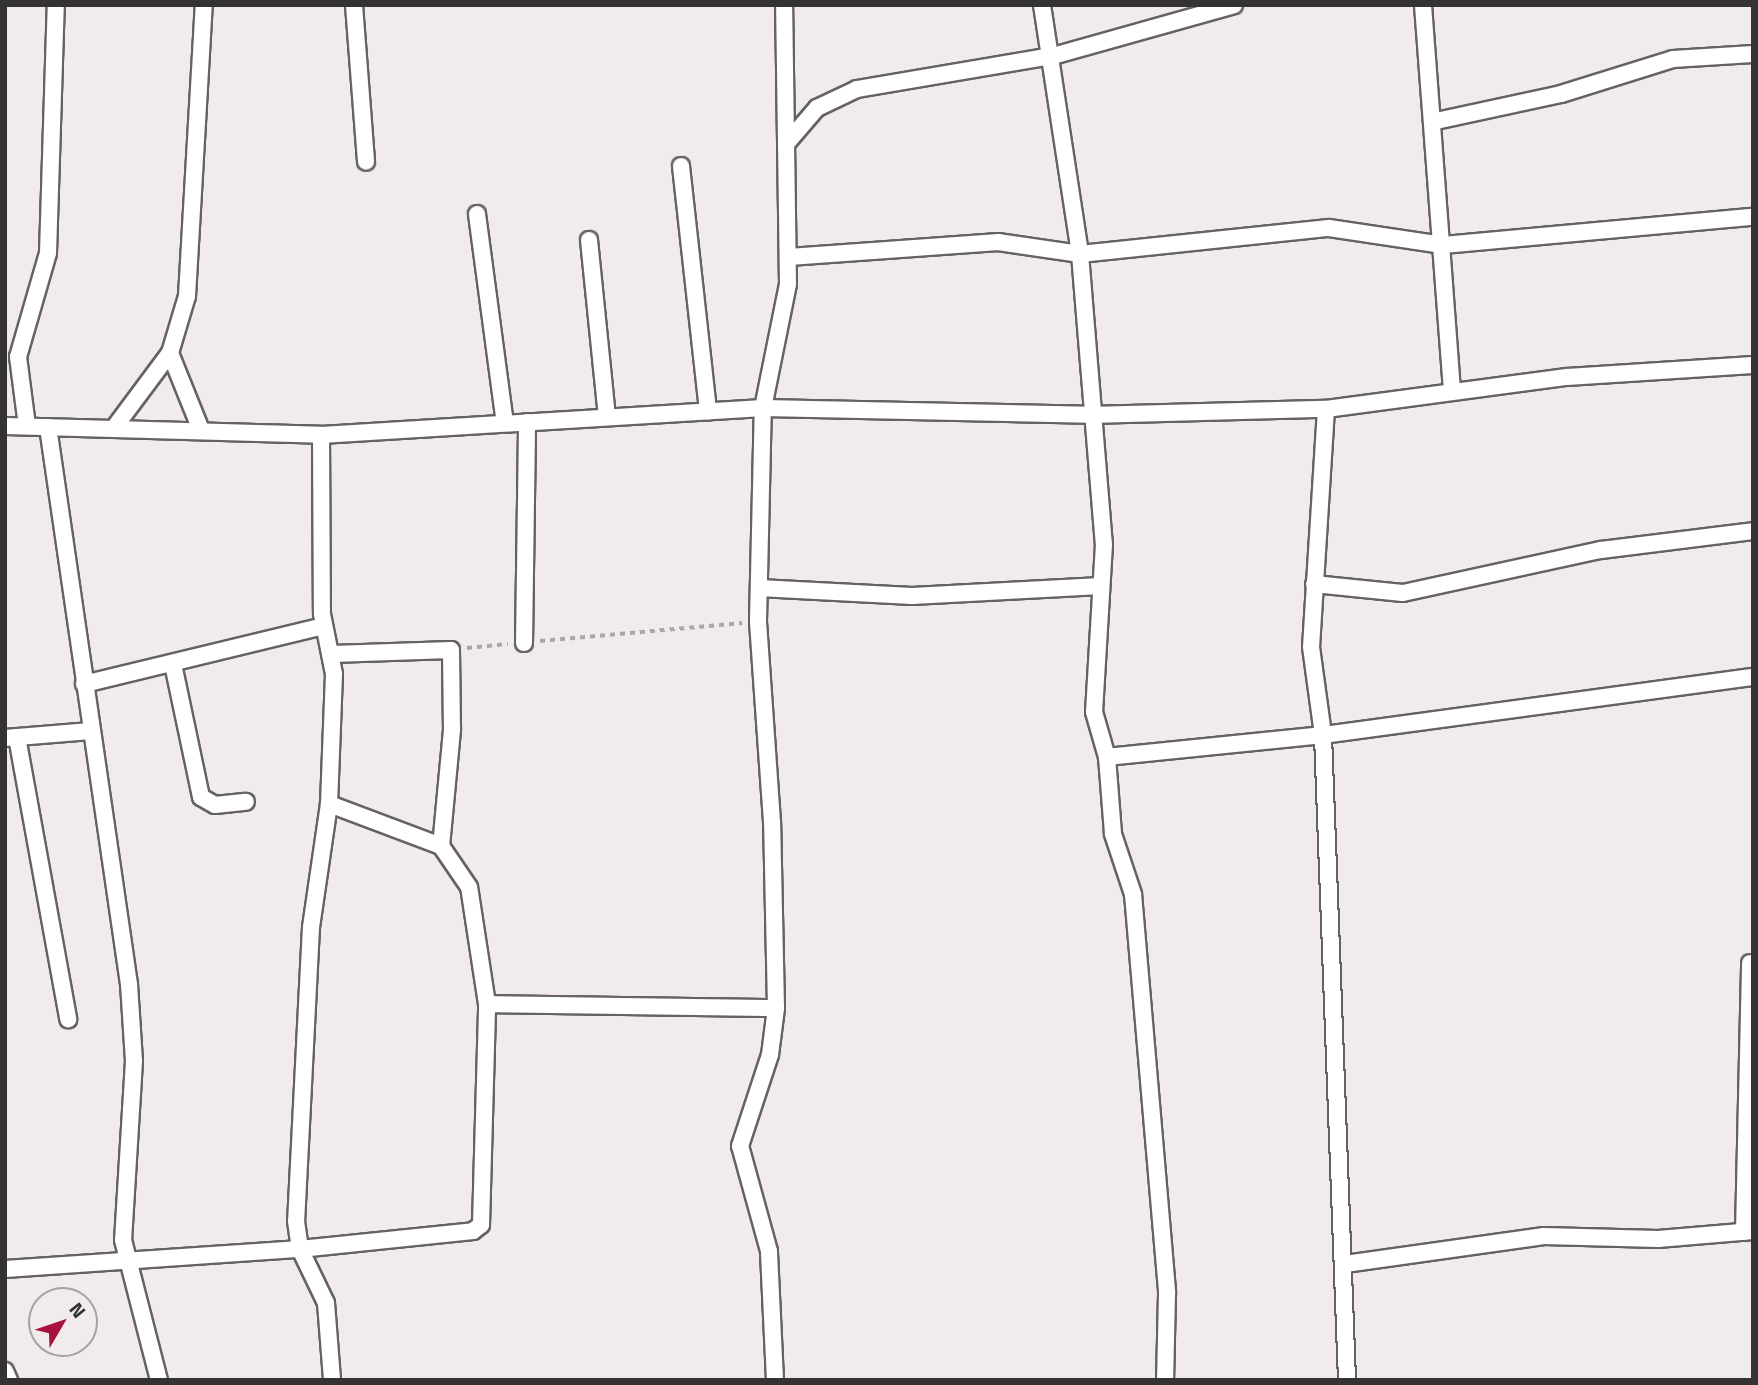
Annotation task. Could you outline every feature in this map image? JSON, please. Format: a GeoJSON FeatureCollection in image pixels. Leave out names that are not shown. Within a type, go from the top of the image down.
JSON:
{"type":"FeatureCollection","features":[{"type":"Feature","properties":{"kind":"street"},"geometry":{"type":"LineString","coordinates":[[27,426],[18,357],[48,253],[56,5]]}},
{"type":"Feature","properties":{"kind":"street"},"geometry":{"type":"LineString","coordinates":[[114,428],[170,353],[192,273],[204,5]]}},
{"type":"Feature","properties":{"kind":"street"},"geometry":{"type":"LineString","coordinates":[[354,5],[366,162]]}},
{"type":"Feature","properties":{"kind":"street"},"geometry":{"type":"LineString","coordinates":[[775,1380],[769,1251],[740,1146],[770,1055],[776,1008],[772,822],[758,621],[764,408],[784,316],[789,257],[785,5]]}},
{"type":"Feature","properties":{"kind":"street"},"geometry":{"type":"LineString","coordinates":[[1042,5],[1053,56],[1080,254],[1089,415],[1104,544],[1094,712],[1107,757],[1113,834],[1133,894],[1133,948],[1146,1029],[1170,1344],[1165,1380]]}},
{"type":"Feature","properties":{"kind":"street"},"geometry":{"type":"LineString","coordinates":[[786,144],[817,108],[857,89],[1053,56],[1234,5]]}},
{"type":"Feature","properties":{"kind":"street"},"geometry":{"type":"LineString","coordinates":[[1423,5],[1436,121],[1452,391]]}},
{"type":"Feature","properties":{"kind":"street"},"geometry":{"type":"LineString","coordinates":[[1436,121],[1561,94],[1674,59],[1753,54]]}},
{"type":"Feature","properties":{"kind":"street"},"geometry":{"type":"LineString","coordinates":[[681,166],[708,412]]}},
{"type":"Feature","properties":{"kind":"street"},"geometry":{"type":"LineString","coordinates":[[477,214],[505,424]]}},
{"type":"Feature","properties":{"kind":"street"},"geometry":{"type":"LineString","coordinates":[[789,257],[998,242],[1080,254],[1329,228],[1443,244],[1753,216]]}},
{"type":"Feature","properties":{"kind":"street"},"geometry":{"type":"LineString","coordinates":[[589,240],[607,417]]}},
{"type":"Feature","properties":{"kind":"street"},"geometry":{"type":"LineString","coordinates":[[170,353],[201,430]]}},
{"type":"Feature","properties":{"kind":"street"},"geometry":{"type":"LineString","coordinates":[[5,426],[321,435],[764,408],[1089,415],[1326,409],[1452,391],[1753,365]]}},
{"type":"Feature","properties":{"kind":"street"},"geometry":{"type":"LineString","coordinates":[[1326,409],[1311,648],[1323,735],[1345,1264],[1347,1380]]}},
{"type":"Feature","properties":{"kind":"street"},"geometry":{"type":"LineString","coordinates":[[524,643],[527,422]]}},
{"type":"Feature","properties":{"kind":"street"},"geometry":{"type":"LineString","coordinates":[[48,427],[91,731],[111,843],[133,1036],[126,1262],[159,1380]]}},
{"type":"Feature","properties":{"kind":"street"},"geometry":{"type":"LineString","coordinates":[[321,435],[323,626],[332,653],[329,804],[310,940],[296,1208],[300,1249],[326,1303],[332,1380]]}},
{"type":"Feature","properties":{"kind":"street"},"geometry":{"type":"LineString","coordinates":[[1314,584],[1403,593],[1601,550],[1753,531]]}},
{"type":"Feature","properties":{"kind":"street"},"geometry":{"type":"LineString","coordinates":[[759,589],[912,596],[1101,586]]}},
{"type":"Feature","properties":{"kind":"street"},"geometry":{"type":"LineString","coordinates":[[84,684],[323,626]]}},
{"type":"Feature","properties":{"kind":"street"},"geometry":{"type":"LineString","coordinates":[[332,653],[451,650],[452,730],[441,846]]}},
{"type":"Feature","properties":{"kind":"street"},"geometry":{"type":"LineString","coordinates":[[173,664],[201,797],[215,805],[246,802]]}},
{"type":"Feature","properties":{"kind":"street"},"geometry":{"type":"LineString","coordinates":[[1107,757],[1323,735],[1753,677]]}},
{"type":"Feature","properties":{"kind":"street"},"geometry":{"type":"LineString","coordinates":[[68,1019],[11,737],[91,731]]}},
{"type":"Feature","properties":{"kind":"street"},"geometry":{"type":"LineString","coordinates":[[5,1269],[300,1249],[473,1231],[481,1225],[487,1004],[469,887],[441,846],[329,804]]}},
{"type":"Feature","properties":{"kind":"street"},"geometry":{"type":"LineString","coordinates":[[1345,1264],[1544,1236],[1658,1239],[1749,1232],[1750,963]]}},
{"type":"Feature","properties":{"kind":"street"},"geometry":{"type":"LineString","coordinates":[[487,1004],[776,1008]]}},
{"type":"Feature","properties":{"kind":"street"},"geometry":{"type":"LineString","coordinates":[[5,1371],[9,1380]]}},
{"type":"Feature","properties":{"kind":"path"},"geometry":{"type":"LineString","coordinates":[[451,650],[758,621]]}}]}
